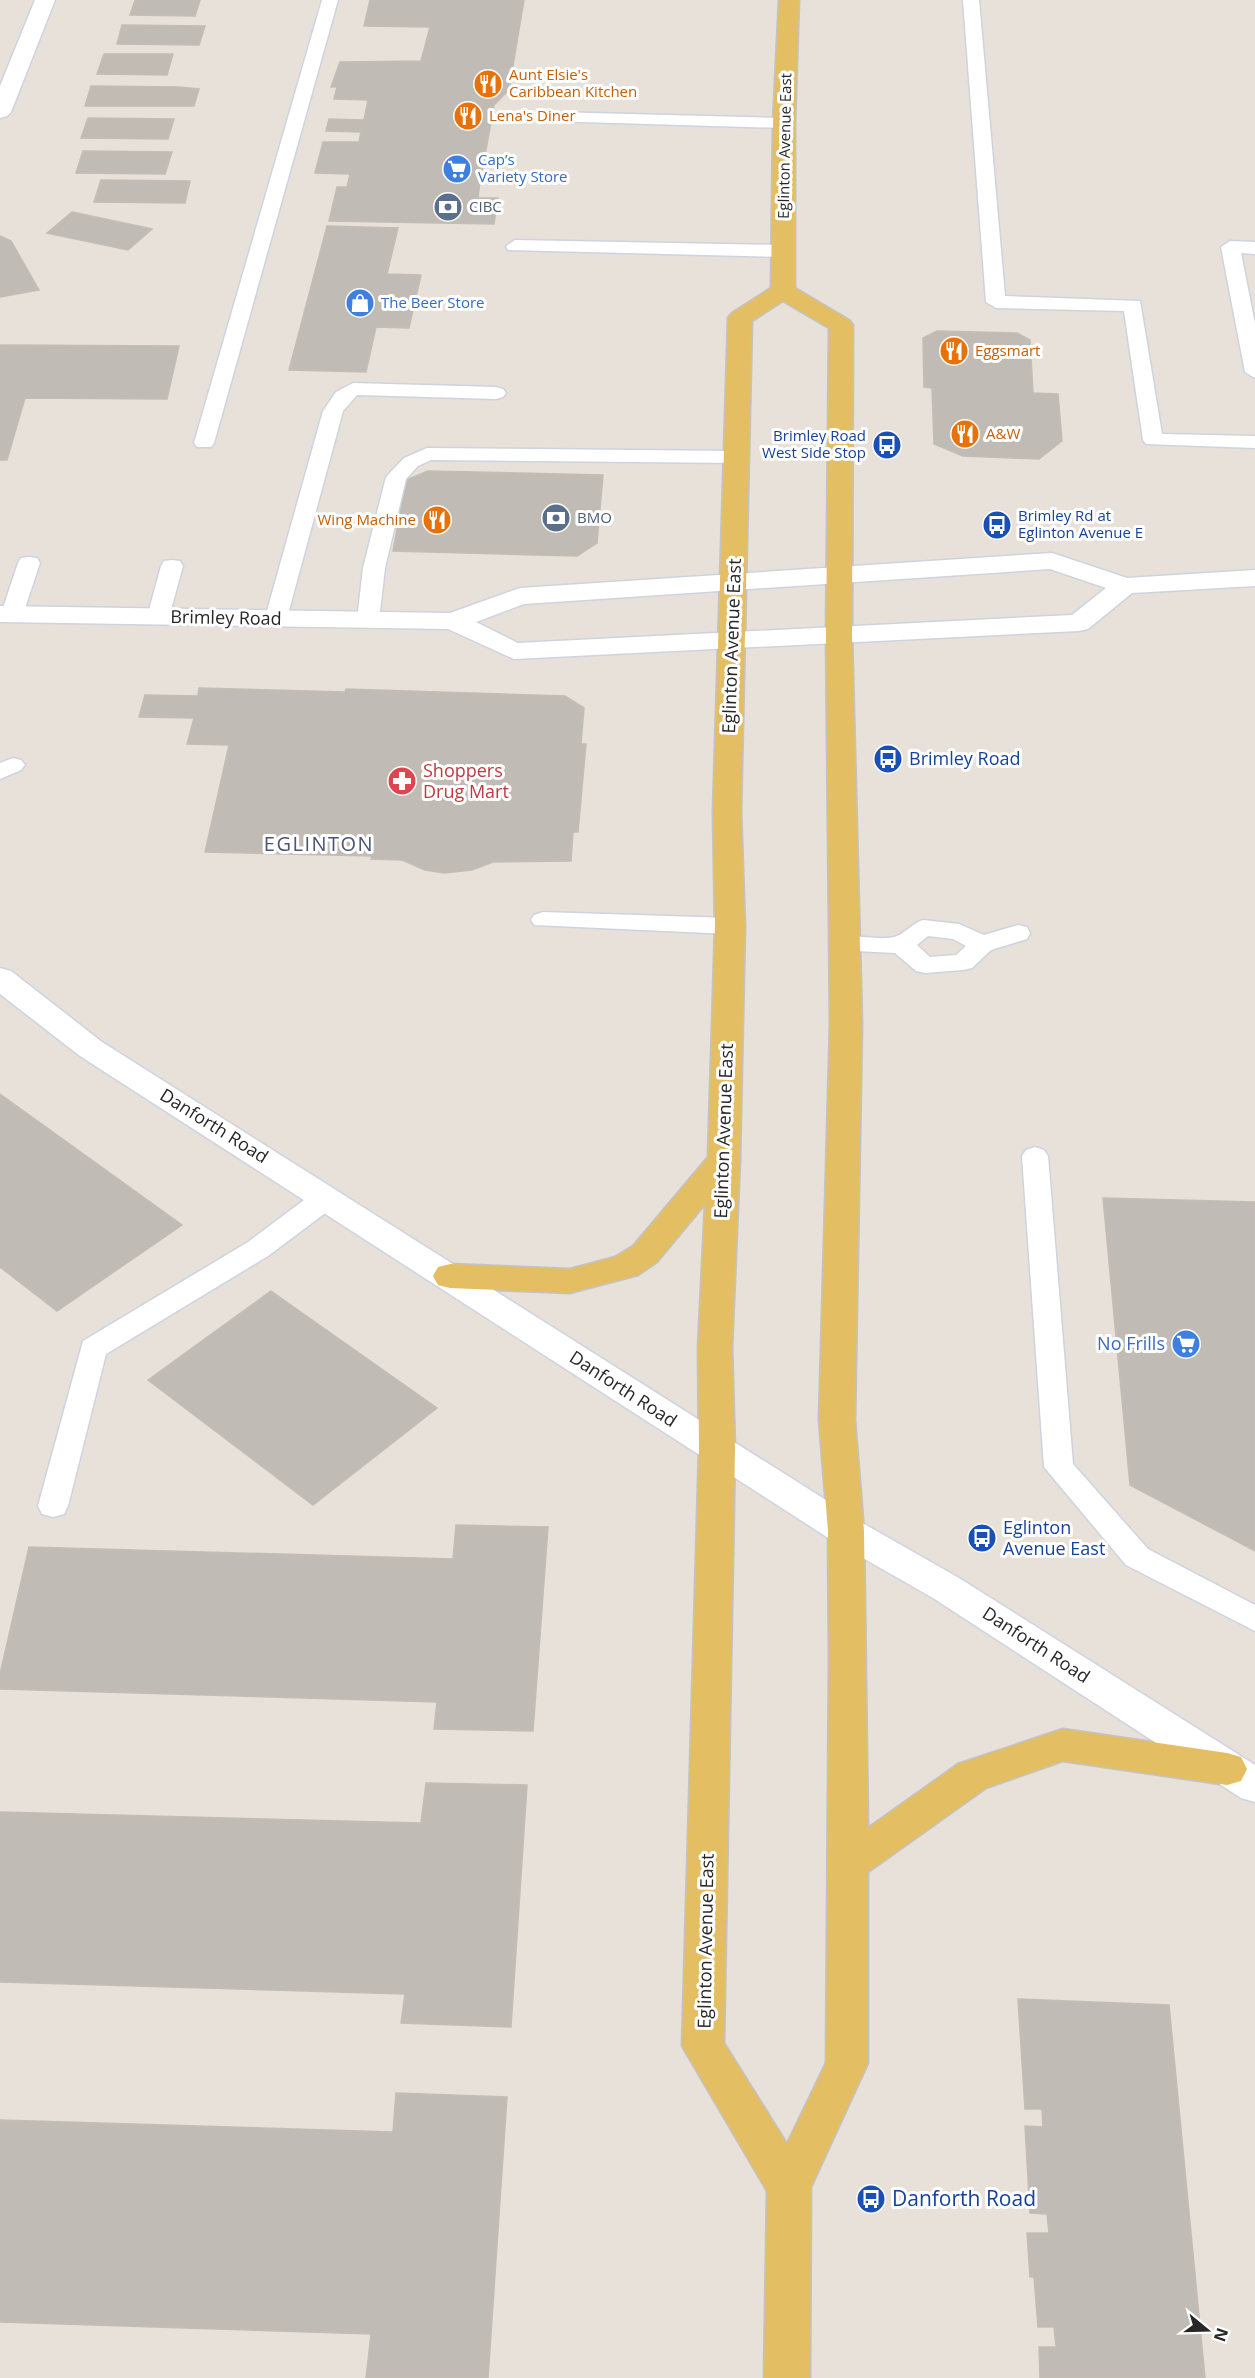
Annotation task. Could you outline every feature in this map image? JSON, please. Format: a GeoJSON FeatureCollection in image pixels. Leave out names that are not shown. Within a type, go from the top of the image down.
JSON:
{"type":"FeatureCollection","features":[{"type":"Feature","properties":{"kind":"main road"},"geometry":{"type":"LineString","coordinates":[[0,112],[45,0]]}},
{"type":"Feature","properties":{"kind":"main road","name":"Eglinton Avenue East"},"geometry":{"type":"LineString","coordinates":[[789,0],[783,123],[783,291],[740,318],[728,811],[730,926],[724,1159],[715,1348],[717,1449],[703,2046],[789,2187]]}},
{"type":"Feature","properties":{"kind":"main road"},"geometry":{"type":"LineString","coordinates":[[783,291],[841,326],[839,634],[846,1024],[837,1420],[846,1531],[847,2063],[789,2187],[787,2378]]}},
{"type":"Feature","properties":{"kind":"main road","name":"Brimley Road"},"geometry":{"type":"LineString","coordinates":[[6,614],[453,621],[520,596],[1052,561],[1125,586],[1255,578]]}},
{"type":"Feature","properties":{"kind":"main road","name":"Brimley Road"},"geometry":{"type":"LineString","coordinates":[[453,621],[514,651],[1079,623],[1125,586]]}},
{"type":"Feature","properties":{"kind":"main road","name":"Danforth Road"},"geometry":{"type":"LineString","coordinates":[[0,978],[91,1048],[846,1531],[946,1588],[1241,1778]]}},
{"type":"Feature","properties":{"kind":"main road"},"geometry":{"type":"LineString","coordinates":[[450,1276],[570,1281],[626,1266],[645,1254],[724,1159]]}},
{"type":"Feature","properties":{"kind":"main road"},"geometry":{"type":"LineString","coordinates":[[846,1865],[972,1776],[1063,1745],[1241,1778]]}},
{"type":"Feature","properties":{"kind":"lane"},"geometry":{"type":"LineString","coordinates":[[204,442],[330,0]]}},
{"type":"Feature","properties":{"kind":"lane"},"geometry":{"type":"LineString","coordinates":[[971,0],[996,302],[1133,305],[1153,440],[1255,442]]}},
{"type":"Feature","properties":{"kind":"lane"},"geometry":{"type":"LineString","coordinates":[[553,117],[783,123]]}},
{"type":"Feature","properties":{"kind":"lane"},"geometry":{"type":"LineString","coordinates":[[515,246],[783,251]]}},
{"type":"Feature","properties":{"kind":"lane"},"geometry":{"type":"LineString","coordinates":[[1255,248],[1230,247],[1255,372]]}},
{"type":"Feature","properties":{"kind":"lane"},"geometry":{"type":"LineString","coordinates":[[276,618],[333,411],[343,396],[353,389],[496,393]]}},
{"type":"Feature","properties":{"kind":"lane"},"geometry":{"type":"LineString","coordinates":[[368,620],[375,568],[396,477],[411,462],[427,454],[736,457]]}},
{"type":"Feature","properties":{"kind":"lane"},"geometry":{"type":"LineString","coordinates":[[6,614],[29,562]]}},
{"type":"Feature","properties":{"kind":"lane"},"geometry":{"type":"LineString","coordinates":[[158,617],[172,566]]}},
{"type":"Feature","properties":{"kind":"lane"},"geometry":{"type":"LineString","coordinates":[[543,920],[730,926]]}},
{"type":"Feature","properties":{"kind":"lane"},"geometry":{"type":"LineString","coordinates":[[845,944],[901,945],[923,928],[959,932],[982,944]]}},
{"type":"Feature","properties":{"kind":"lane"},"geometry":{"type":"LineString","coordinates":[[901,945],[925,965],[963,962],[982,944],[1018,933]]}},
{"type":"Feature","properties":{"kind":"lane"},"geometry":{"type":"LineString","coordinates":[[1035,1156],[1059,1467],[1137,1557],[1255,1618]]}},
{"type":"Feature","properties":{"kind":"lane"},"geometry":{"type":"LineString","coordinates":[[53,1506],[93,1348],[258,1249],[326,1198]]}},
{"type":"Feature","properties":{"kind":"building"},"geometry":{"type":"Polygon","coordinates":[[[135,0],[200,0],[195,16],[130,15],[135,0]]]}},
{"type":"Feature","properties":{"kind":"building"},"geometry":{"type":"Polygon","coordinates":[[[370,0],[524,0],[509,90],[494,105],[479,189],[478,198],[498,198],[494,224],[329,221],[337,187],[347,187],[350,174],[315,173],[323,142],[359,142],[361,132],[326,131],[329,119],[364,120],[368,100],[334,99],[337,87],[331,87],[340,62],[421,61],[430,27],[364,26],[370,0]]]}},
{"type":"Feature","properties":{"kind":"building"},"geometry":{"type":"Polygon","coordinates":[[[122,25],[205,26],[199,45],[117,44],[122,25]]]}},
{"type":"Feature","properties":{"kind":"building"},"geometry":{"type":"Polygon","coordinates":[[[104,54],[173,54],[167,75],[97,74],[104,54]]]}},
{"type":"Feature","properties":{"kind":"building"},"geometry":{"type":"Polygon","coordinates":[[[91,86],[199,89],[194,106],[85,106],[91,86]]]}},
{"type":"Feature","properties":{"kind":"building"},"geometry":{"type":"Polygon","coordinates":[[[88,118],[174,119],[168,139],[81,138],[88,118]]]}},
{"type":"Feature","properties":{"kind":"building"},"geometry":{"type":"Polygon","coordinates":[[[83,151],[172,152],[165,174],[76,173],[83,151]]]}},
{"type":"Feature","properties":{"kind":"building"},"geometry":{"type":"Polygon","coordinates":[[[101,180],[190,181],[185,203],[94,202],[101,180]]]}},
{"type":"Feature","properties":{"kind":"building"},"geometry":{"type":"Polygon","coordinates":[[[72,212],[152,229],[128,250],[47,233],[72,212]]]}},
{"type":"Feature","properties":{"kind":"building","name":"The Beer Store"},"geometry":{"type":"Polygon","coordinates":[[[327,226],[398,228],[387,274],[421,275],[409,328],[376,327],[366,372],[289,370],[327,226]]]}},
{"type":"Feature","properties":{"kind":"building"},"geometry":{"type":"Polygon","coordinates":[[[0,236],[11,241],[39,290],[0,297],[0,236]]]}},
{"type":"Feature","properties":{"kind":"building"},"geometry":{"type":"Polygon","coordinates":[[[937,331],[1017,333],[1030,340],[1033,393],[1058,394],[1062,441],[1039,459],[963,456],[934,444],[932,388],[924,387],[923,338],[937,331]]]}},
{"type":"Feature","properties":{"kind":"building"},"geometry":{"type":"Polygon","coordinates":[[[0,345],[179,346],[167,399],[25,398],[7,460],[0,460],[0,345]]]}},
{"type":"Feature","properties":{"kind":"building"},"geometry":{"type":"Polygon","coordinates":[[[428,471],[603,475],[597,543],[577,556],[393,551],[406,480],[428,471]]]}},
{"type":"Feature","properties":{"kind":"building","name":"Shoppers Drug Mart"},"geometry":{"type":"Polygon","coordinates":[[[199,688],[345,692],[346,689],[565,696],[584,708],[581,744],[586,744],[578,832],[573,832],[571,861],[493,862],[472,870],[444,873],[425,870],[402,860],[371,859],[372,856],[205,852],[229,745],[187,744],[194,718],[139,717],[145,695],[198,696],[199,688]]]}},
{"type":"Feature","properties":{"kind":"building"},"geometry":{"type":"Polygon","coordinates":[[[0,1094],[182,1225],[57,1311],[0,1267],[0,1094]]]}},
{"type":"Feature","properties":{"kind":"building","name":"No Frills"},"geometry":{"type":"Polygon","coordinates":[[[1103,1198],[1255,1202],[1255,1551],[1130,1485],[1103,1198]]]}},
{"type":"Feature","properties":{"kind":"building"},"geometry":{"type":"Polygon","coordinates":[[[271,1291],[437,1408],[313,1505],[148,1380],[271,1291]]]}},
{"type":"Feature","properties":{"kind":"building"},"geometry":{"type":"Polygon","coordinates":[[[456,1525],[548,1527],[533,1731],[434,1729],[437,1702],[0,1689],[0,1674],[29,1547],[453,1559],[456,1525]]]}},
{"type":"Feature","properties":{"kind":"building"},"geometry":{"type":"Polygon","coordinates":[[[426,1783],[527,1785],[511,2027],[401,2023],[405,1994],[0,1982],[0,1812],[421,1823],[426,1783]]]}},
{"type":"Feature","properties":{"kind":"building"},"geometry":{"type":"Polygon","coordinates":[[[1018,1999],[1169,2005],[1205,2378],[1040,2378],[1039,2347],[1056,2347],[1054,2327],[1038,2327],[1034,2277],[1030,2277],[1027,2233],[1049,2233],[1047,2214],[1030,2213],[1025,2126],[1043,2127],[1042,2109],[1025,2109],[1018,1999]]]}},
{"type":"Feature","properties":{"kind":"building"},"geometry":{"type":"Polygon","coordinates":[[[396,2093],[507,2097],[488,2378],[366,2378],[371,2334],[0,2322],[0,2120],[393,2132],[396,2093]]]}},
{"type":"Feature","properties":{"kind":"place","name":"Aunt Elsie's Caribbean Kitchen"},"geometry":{"type":"Point","coordinates":[488,84]}},
{"type":"Feature","properties":{"kind":"place","name":"Lena's Diner"},"geometry":{"type":"Point","coordinates":[468,116]}},
{"type":"Feature","properties":{"kind":"place","name":"Cap’s Variety Store"},"geometry":{"type":"Point","coordinates":[457,169]}},
{"type":"Feature","properties":{"kind":"place","name":"CIBC"},"geometry":{"type":"Point","coordinates":[448,207]}},
{"type":"Feature","properties":{"kind":"place","name":"The Beer Store"},"geometry":{"type":"Point","coordinates":[360,303]}},
{"type":"Feature","properties":{"kind":"place","name":"Eggsmart"},"geometry":{"type":"Point","coordinates":[954,351]}},
{"type":"Feature","properties":{"kind":"place","name":"A&W"},"geometry":{"type":"Point","coordinates":[965,434]}},
{"type":"Feature","properties":{"kind":"place","name":"Brimley Road West Side Stop"},"geometry":{"type":"Point","coordinates":[887,445]}},
{"type":"Feature","properties":{"kind":"place","name":"BMO"},"geometry":{"type":"Point","coordinates":[556,518]}},
{"type":"Feature","properties":{"kind":"place","name":"Wing Machine"},"geometry":{"type":"Point","coordinates":[437,520]}},
{"type":"Feature","properties":{"kind":"place","name":"Brimley Rd at Eglinton Avenue E"},"geometry":{"type":"Point","coordinates":[997,525]}},
{"type":"Feature","properties":{"kind":"place","name":"Brimley Road"},"geometry":{"type":"Point","coordinates":[888,759]}},
{"type":"Feature","properties":{"kind":"place","name":"Shoppers Drug Mart"},"geometry":{"type":"Point","coordinates":[402,781]}},
{"type":"Feature","properties":{"kind":"place","name":"No Frills"},"geometry":{"type":"Point","coordinates":[1186,1344]}},
{"type":"Feature","properties":{"kind":"place","name":"Eglinton Avenue East"},"geometry":{"type":"Point","coordinates":[982,1538]}},
{"type":"Feature","properties":{"kind":"place","name":"Danforth Road"},"geometry":{"type":"Point","coordinates":[871,2199]}},
{"type":"Feature","properties":{"kind":"district","name":"EGLINTON"},"geometry":{"type":"Point","coordinates":[319,844]}}]}
